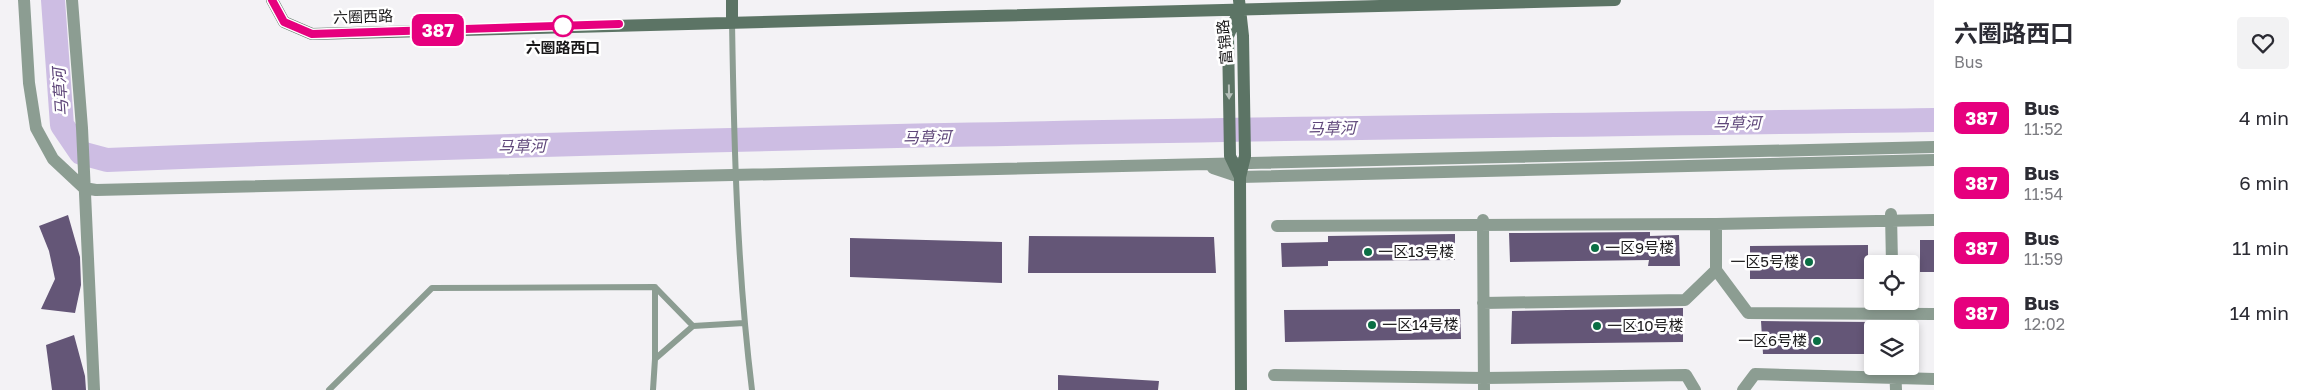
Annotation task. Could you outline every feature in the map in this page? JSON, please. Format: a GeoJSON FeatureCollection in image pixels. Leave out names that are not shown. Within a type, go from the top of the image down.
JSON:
{"type":"FeatureCollection","features":[{"type":"Feature","properties":{"kind":"street"},"geometry":{"type":"LineString","coordinates":[[24,0],[29,83],[36,128],[53,159],[83,185],[96,190],[736,171],[1204,165],[1238,160],[1934,147]]}},
{"type":"Feature","properties":{"kind":"street"},"geometry":{"type":"LineString","coordinates":[[72,0],[82,128],[83,185],[94,390]]}},
{"type":"Feature","properties":{"kind":"street","name":"六圈西路"},"geometry":{"type":"LineString","coordinates":[[272,0],[284,22],[312,34],[1239,6],[1615,0]]}},
{"type":"Feature","properties":{"kind":"street"},"geometry":{"type":"LineString","coordinates":[[732,0],[732,21]]}},
{"type":"Feature","properties":{"kind":"street","name":"富锦路"},"geometry":{"type":"LineString","coordinates":[[1238,160],[1244,112],[1243,36],[1239,6]]}},
{"type":"Feature","properties":{"kind":"street","name":"富锦路"},"geometry":{"type":"LineString","coordinates":[[1239,6],[1228,36],[1229,113],[1240,177],[1241,390]]}},
{"type":"Feature","properties":{"kind":"street"},"geometry":{"type":"LineString","coordinates":[[1204,165],[1240,177],[1934,160]]}},
{"type":"Feature","properties":{"kind":"street"},"geometry":{"type":"LineString","coordinates":[[1277,226],[1483,223],[1716,224],[1891,217],[1934,220]]}},
{"type":"Feature","properties":{"kind":"street"},"geometry":{"type":"LineString","coordinates":[[1891,217],[1892,255]]}},
{"type":"Feature","properties":{"kind":"street"},"geometry":{"type":"LineString","coordinates":[[1483,223],[1484,384]]}},
{"type":"Feature","properties":{"kind":"street"},"geometry":{"type":"LineString","coordinates":[[1716,224],[1716,270],[1748,313],[1864,309]]}},
{"type":"Feature","properties":{"kind":"street"},"geometry":{"type":"LineString","coordinates":[[1483,303],[1685,300],[1716,270]]}},
{"type":"Feature","properties":{"kind":"street"},"geometry":{"type":"LineString","coordinates":[[1907,310],[1934,314]]}},
{"type":"Feature","properties":{"kind":"street"},"geometry":{"type":"LineString","coordinates":[[1743,390],[1755,374],[1934,379]]}},
{"type":"Feature","properties":{"kind":"street"},"geometry":{"type":"LineString","coordinates":[[1274,375],[1484,384],[1686,375],[1695,390]]}},
{"type":"Feature","properties":{"kind":"lane"},"geometry":{"type":"LineString","coordinates":[[732,21],[736,171],[744,324],[752,390]]}},
{"type":"Feature","properties":{"kind":"lane"},"geometry":{"type":"LineString","coordinates":[[329,390],[432,288],[656,287],[693,326]]}},
{"type":"Feature","properties":{"kind":"lane"},"geometry":{"type":"LineString","coordinates":[[653,390],[656,287]]}},
{"type":"Feature","properties":{"kind":"lane"},"geometry":{"type":"LineString","coordinates":[[655,359],[693,326],[744,324]]}},
{"type":"Feature","properties":{"kind":"building"},"geometry":{"type":"Polygon","coordinates":[[[68,215],[80,257],[81,285],[75,313],[41,309],[55,279],[49,251],[39,226],[68,215]]]}},
{"type":"Feature","properties":{"kind":"building","name":"一区9号楼"},"geometry":{"type":"Polygon","coordinates":[[[1650,232],[1650,236],[1679,235],[1680,266],[1648,266],[1649,260],[1510,262],[1509,233],[1650,232]]]}},
{"type":"Feature","properties":{"kind":"building","name":"一区13号楼"},"geometry":{"type":"Polygon","coordinates":[[[1455,234],[1455,260],[1328,261],[1328,266],[1282,267],[1281,243],[1328,242],[1328,236],[1455,234]]]}},
{"type":"Feature","properties":{"kind":"building"},"geometry":{"type":"Polygon","coordinates":[[[1029,236],[1214,237],[1216,273],[1028,273],[1029,236]]]}},
{"type":"Feature","properties":{"kind":"building"},"geometry":{"type":"Polygon","coordinates":[[[850,238],[1002,242],[1002,283],[850,277],[850,238]]]}},
{"type":"Feature","properties":{"kind":"building"},"geometry":{"type":"Polygon","coordinates":[[[1920,240],[1934,240],[1934,272],[1920,272],[1920,240]]]}},
{"type":"Feature","properties":{"kind":"building","name":"一区5号楼"},"geometry":{"type":"Polygon","coordinates":[[[1868,245],[1868,255],[1864,255],[1864,279],[1750,279],[1750,246],[1868,245]]]}},
{"type":"Feature","properties":{"kind":"building","name":"一区10号楼"},"geometry":{"type":"Polygon","coordinates":[[[1683,308],[1683,342],[1511,344],[1512,311],[1683,308]]]}},
{"type":"Feature","properties":{"kind":"building","name":"一区14号楼"},"geometry":{"type":"Polygon","coordinates":[[[1460,309],[1461,339],[1285,342],[1284,310],[1460,309]]]}},
{"type":"Feature","properties":{"kind":"building","name":"一区6号楼"},"geometry":{"type":"Polygon","coordinates":[[[1761,321],[1864,322],[1864,354],[1763,354],[1761,321]]]}},
{"type":"Feature","properties":{"kind":"building"},"geometry":{"type":"Polygon","coordinates":[[[74,335],[85,376],[86,390],[52,390],[46,345],[74,335]]]}},
{"type":"Feature","properties":{"kind":"building"},"geometry":{"type":"Polygon","coordinates":[[[1058,375],[1159,381],[1158,390],[1058,390],[1058,375]]]}},
{"type":"Feature","properties":{"kind":"waterway","name":"马草河"},"geometry":{"type":"LineString","coordinates":[[53,0],[62,125],[81,153],[107,160],[335,151],[792,138],[1934,120]]}},
{"type":"Feature","properties":{"kind":"bus line","name":"387"},"geometry":{"type":"LineString","coordinates":[[272,0],[284,22],[312,34],[619,24]]}},
{"type":"Feature","properties":{"kind":"place","name":"六圈路西口"},"geometry":{"type":"Point","coordinates":[563,26]}},
{"type":"Feature","properties":{"kind":"place","name":"一区9号楼"},"geometry":{"type":"Point","coordinates":[1595,248]}},
{"type":"Feature","properties":{"kind":"place","name":"一区13号楼"},"geometry":{"type":"Point","coordinates":[1368,252]}},
{"type":"Feature","properties":{"kind":"place","name":"一区5号楼"},"geometry":{"type":"Point","coordinates":[1809,262]}},
{"type":"Feature","properties":{"kind":"place","name":"一区14号楼"},"geometry":{"type":"Point","coordinates":[1372,325]}},
{"type":"Feature","properties":{"kind":"place","name":"一区10号楼"},"geometry":{"type":"Point","coordinates":[1597,326]}},
{"type":"Feature","properties":{"kind":"place","name":"一区6号楼"},"geometry":{"type":"Point","coordinates":[1817,341]}}]}
